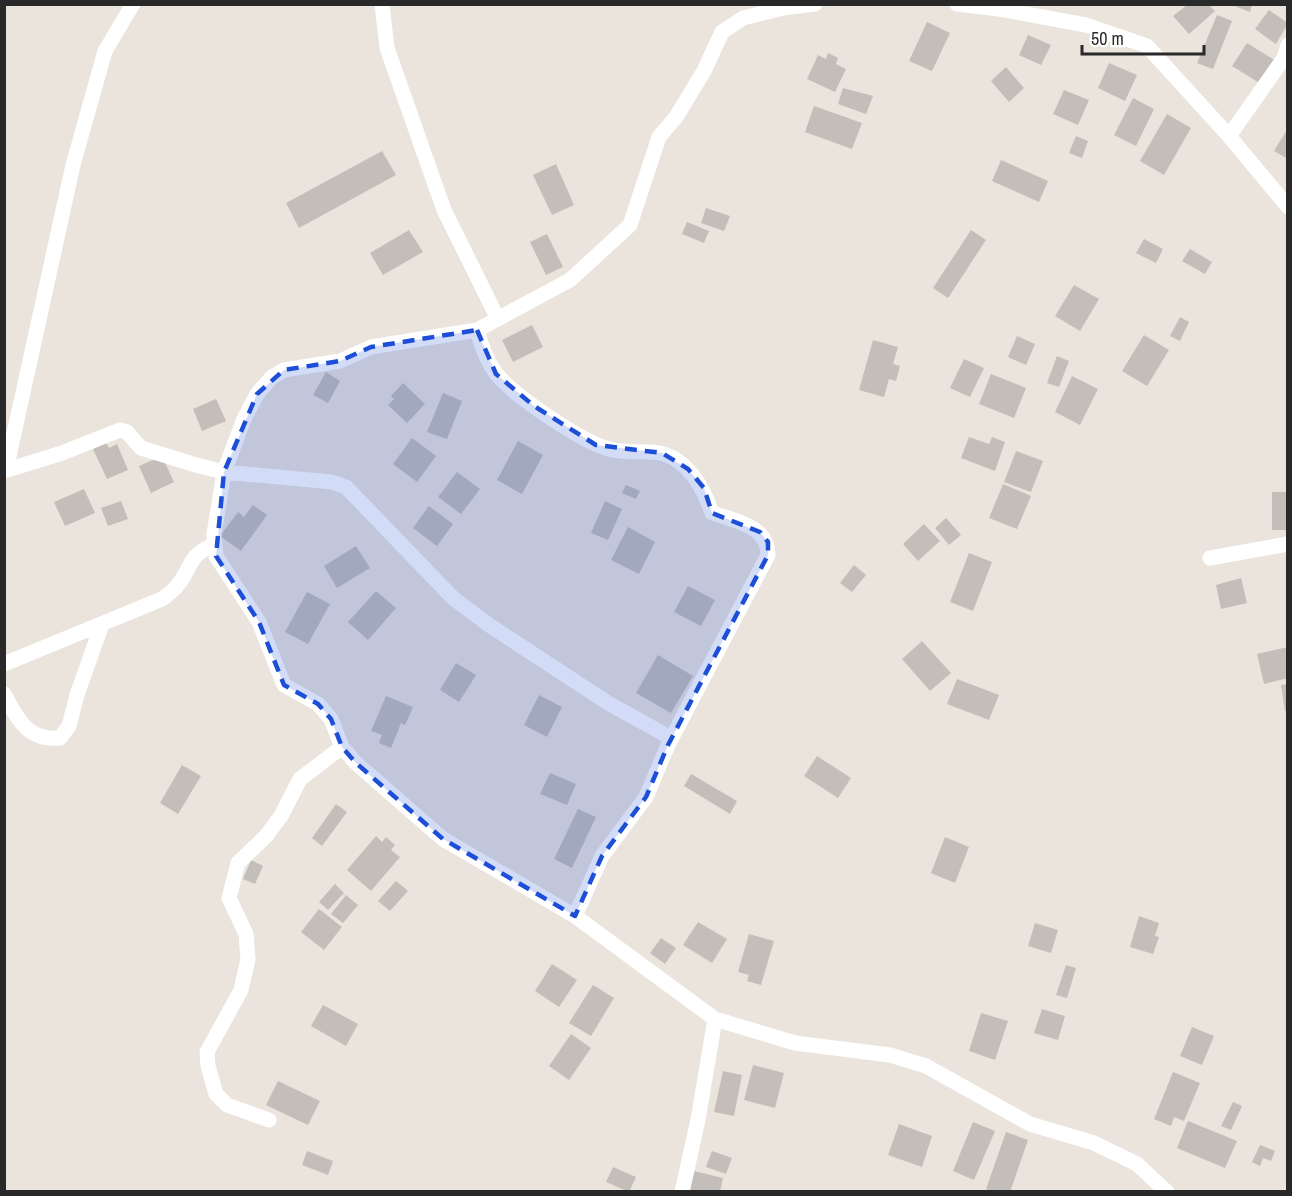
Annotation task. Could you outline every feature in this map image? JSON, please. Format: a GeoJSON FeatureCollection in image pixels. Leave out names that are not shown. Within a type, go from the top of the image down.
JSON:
{"type":"FeatureCollection","features":[{"type":"Feature","properties":{"kind":"street"},"geometry":{"type":"LineString","coordinates":[[5,471],[73,165],[105,51],[133,4]]}},
{"type":"Feature","properties":{"kind":"street"},"geometry":{"type":"LineString","coordinates":[[382,4],[387,48],[444,210],[498,319]]}},
{"type":"Feature","properties":{"kind":"street"},"geometry":{"type":"LineString","coordinates":[[815,4],[783,8],[743,18],[722,32],[704,71],[676,117],[659,137],[630,225],[570,280],[477,330],[371,347],[340,361],[284,369],[272,377],[257,394],[244,419],[224,472],[213,544],[216,556],[259,622],[284,685],[318,704],[331,719],[342,747],[356,763],[443,839],[575,916],[715,1019],[795,1043],[890,1055],[926,1066],[1030,1124],[1094,1143],[1137,1164],[1167,1191]]}},
{"type":"Feature","properties":{"kind":"street"},"geometry":{"type":"LineString","coordinates":[[957,4],[999,9],[1086,25],[1147,46],[1228,136],[1287,207]]}},
{"type":"Feature","properties":{"kind":"street"},"geometry":{"type":"LineString","coordinates":[[1228,136],[1284,58],[1287,45]]}},
{"type":"Feature","properties":{"kind":"street"},"geometry":{"type":"LineString","coordinates":[[477,330],[484,354],[496,374],[534,406],[596,445],[612,450],[662,453],[688,469],[704,489],[712,513],[760,532],[768,542],[768,555],[671,738],[646,797],[602,855],[575,916]]}},
{"type":"Feature","properties":{"kind":"street"},"geometry":{"type":"LineString","coordinates":[[5,471],[62,453],[120,430],[127,432],[141,448],[224,472],[332,482],[346,487],[453,598],[489,625],[608,703],[671,738]]}},
{"type":"Feature","properties":{"kind":"street"},"geometry":{"type":"LineString","coordinates":[[4,663],[162,599],[176,587],[190,561],[201,550],[213,544]]}},
{"type":"Feature","properties":{"kind":"street"},"geometry":{"type":"LineString","coordinates":[[1210,558],[1287,544]]}},
{"type":"Feature","properties":{"kind":"street"},"geometry":{"type":"LineString","coordinates":[[4,694],[23,726],[44,740],[60,738],[69,726],[76,694],[102,624]]}},
{"type":"Feature","properties":{"kind":"street"},"geometry":{"type":"LineString","coordinates":[[269,1120],[227,1105],[216,1094],[208,1066],[207,1052],[241,990],[248,959],[246,934],[229,898],[238,863],[266,837],[281,816],[300,779],[342,747]]}},
{"type":"Feature","properties":{"kind":"street"},"geometry":{"type":"LineString","coordinates":[[682,1191],[698,1120],[715,1019]]}},
{"type":"Feature","properties":{"kind":"highlighted area"},"geometry":{"type":"Polygon","coordinates":[[[477,330],[496,374],[534,406],[596,445],[662,453],[688,469],[704,488],[712,513],[760,532],[768,542],[768,555],[668,745],[646,797],[602,856],[575,916],[443,839],[356,763],[342,747],[331,719],[318,704],[284,685],[259,622],[216,556],[224,472],[257,394],[284,370],[340,361],[371,347],[477,330]]]}},
{"type":"Feature","properties":{"kind":"building"},"geometry":{"type":"Polygon","coordinates":[[[1229,4],[1252,4],[1250,12],[1229,4]]]}},
{"type":"Feature","properties":{"kind":"building"},"geometry":{"type":"Polygon","coordinates":[[[1187,5],[1209,5],[1215,11],[1189,34],[1173,16],[1187,5]]]}},
{"type":"Feature","properties":{"kind":"building"},"geometry":{"type":"Polygon","coordinates":[[[1269,10],[1288,23],[1276,44],[1255,29],[1269,10]]]}},
{"type":"Feature","properties":{"kind":"building"},"geometry":{"type":"Polygon","coordinates":[[[1217,15],[1232,21],[1213,69],[1197,63],[1217,15]]]}},
{"type":"Feature","properties":{"kind":"building"},"geometry":{"type":"Polygon","coordinates":[[[927,22],[950,33],[932,71],[909,61],[927,22]]]}},
{"type":"Feature","properties":{"kind":"building"},"geometry":{"type":"Polygon","coordinates":[[[1028,35],[1051,45],[1041,65],[1019,55],[1028,35]]]}},
{"type":"Feature","properties":{"kind":"building"},"geometry":{"type":"Polygon","coordinates":[[[1247,43],[1276,61],[1261,84],[1232,66],[1247,43]]]}},
{"type":"Feature","properties":{"kind":"building"},"geometry":{"type":"Polygon","coordinates":[[[828,53],[838,58],[836,64],[846,69],[835,92],[807,79],[818,55],[826,59],[828,53]]]}},
{"type":"Feature","properties":{"kind":"building"},"geometry":{"type":"Polygon","coordinates":[[[1109,63],[1137,75],[1125,101],[1098,88],[1109,63]]]}},
{"type":"Feature","properties":{"kind":"building"},"geometry":{"type":"Polygon","coordinates":[[[1006,67],[1024,88],[1009,102],[991,81],[1006,67]]]}},
{"type":"Feature","properties":{"kind":"building"},"geometry":{"type":"Polygon","coordinates":[[[843,88],[873,96],[866,114],[838,104],[843,88]]]}},
{"type":"Feature","properties":{"kind":"building"},"geometry":{"type":"Polygon","coordinates":[[[1064,90],[1089,100],[1078,125],[1053,114],[1064,90]]]}},
{"type":"Feature","properties":{"kind":"building"},"geometry":{"type":"Polygon","coordinates":[[[1133,98],[1154,109],[1136,146],[1114,135],[1133,98]]]}},
{"type":"Feature","properties":{"kind":"building"},"geometry":{"type":"Polygon","coordinates":[[[814,106],[862,123],[852,149],[805,132],[814,106]]]}},
{"type":"Feature","properties":{"kind":"building"},"geometry":{"type":"Polygon","coordinates":[[[1167,114],[1191,128],[1164,175],[1140,161],[1167,114]]]}},
{"type":"Feature","properties":{"kind":"building"},"geometry":{"type":"Polygon","coordinates":[[[1288,128],[1288,159],[1274,151],[1288,128]]]}},
{"type":"Feature","properties":{"kind":"building"},"geometry":{"type":"Polygon","coordinates":[[[1076,136],[1088,141],[1082,158],[1069,153],[1076,136]]]}},
{"type":"Feature","properties":{"kind":"building"},"geometry":{"type":"Polygon","coordinates":[[[382,151],[396,175],[299,228],[286,203],[382,151]]]}},
{"type":"Feature","properties":{"kind":"building"},"geometry":{"type":"Polygon","coordinates":[[[1001,160],[1048,181],[1039,202],[992,181],[1001,160]]]}},
{"type":"Feature","properties":{"kind":"building"},"geometry":{"type":"Polygon","coordinates":[[[556,164],[574,205],[552,215],[533,175],[556,164]]]}},
{"type":"Feature","properties":{"kind":"building"},"geometry":{"type":"Polygon","coordinates":[[[706,208],[730,216],[724,231],[701,223],[706,208]]]}},
{"type":"Feature","properties":{"kind":"building"},"geometry":{"type":"Polygon","coordinates":[[[687,222],[709,231],[704,243],[682,234],[687,222]]]}},
{"type":"Feature","properties":{"kind":"building"},"geometry":{"type":"Polygon","coordinates":[[[409,230],[423,252],[383,275],[370,253],[409,230]]]}},
{"type":"Feature","properties":{"kind":"building"},"geometry":{"type":"Polygon","coordinates":[[[971,230],[986,240],[948,298],[933,288],[971,230]]]}},
{"type":"Feature","properties":{"kind":"building"},"geometry":{"type":"Polygon","coordinates":[[[547,234],[563,267],[546,275],[530,242],[547,234]]]}},
{"type":"Feature","properties":{"kind":"building"},"geometry":{"type":"Polygon","coordinates":[[[1144,239],[1163,249],[1156,263],[1136,253],[1144,239]]]}},
{"type":"Feature","properties":{"kind":"building"},"geometry":{"type":"Polygon","coordinates":[[[1190,249],[1212,262],[1205,274],[1182,261],[1190,249]]]}},
{"type":"Feature","properties":{"kind":"building"},"geometry":{"type":"Polygon","coordinates":[[[1074,285],[1099,299],[1080,331],[1055,316],[1074,285]]]}},
{"type":"Feature","properties":{"kind":"building"},"geometry":{"type":"Polygon","coordinates":[[[1180,317],[1189,322],[1180,341],[1170,336],[1180,317]]]}},
{"type":"Feature","properties":{"kind":"building"},"geometry":{"type":"Polygon","coordinates":[[[532,325],[543,347],[513,362],[502,340],[532,325]]]}},
{"type":"Feature","properties":{"kind":"building"},"geometry":{"type":"Polygon","coordinates":[[[1144,335],[1169,350],[1147,386],[1122,371],[1144,335]]]}},
{"type":"Feature","properties":{"kind":"building"},"geometry":{"type":"Polygon","coordinates":[[[1017,336],[1035,344],[1026,365],[1008,357],[1017,336]]]}},
{"type":"Feature","properties":{"kind":"building"},"geometry":{"type":"Polygon","coordinates":[[[873,340],[898,347],[893,364],[900,366],[896,381],[889,379],[884,397],[859,390],[873,340]]]}},
{"type":"Feature","properties":{"kind":"building"},"geometry":{"type":"Polygon","coordinates":[[[1057,356],[1069,361],[1059,387],[1047,383],[1057,356]]]}},
{"type":"Feature","properties":{"kind":"building"},"geometry":{"type":"Polygon","coordinates":[[[964,359],[984,368],[970,397],[950,388],[964,359]]]}},
{"type":"Feature","properties":{"kind":"building"},"geometry":{"type":"Polygon","coordinates":[[[326,372],[340,381],[328,403],[313,395],[326,372]]]}},
{"type":"Feature","properties":{"kind":"building"},"geometry":{"type":"Polygon","coordinates":[[[991,374],[1026,388],[1014,418],[979,404],[991,374]]]}},
{"type":"Feature","properties":{"kind":"building"},"geometry":{"type":"Polygon","coordinates":[[[1072,376],[1098,389],[1080,425],[1055,412],[1072,376]]]}},
{"type":"Feature","properties":{"kind":"building"},"geometry":{"type":"Polygon","coordinates":[[[403,383],[425,404],[407,423],[388,405],[394,399],[391,396],[403,383]]]}},
{"type":"Feature","properties":{"kind":"building"},"geometry":{"type":"Polygon","coordinates":[[[443,393],[462,401],[447,439],[427,432],[443,393]]]}},
{"type":"Feature","properties":{"kind":"building"},"geometry":{"type":"Polygon","coordinates":[[[216,399],[226,421],[202,431],[193,409],[216,399]]]}},
{"type":"Feature","properties":{"kind":"building"},"geometry":{"type":"Polygon","coordinates":[[[969,437],[989,444],[992,437],[1005,442],[995,471],[961,458],[969,437]]]}},
{"type":"Feature","properties":{"kind":"building"},"geometry":{"type":"Polygon","coordinates":[[[412,438],[436,456],[417,482],[393,464],[412,438]]]}},
{"type":"Feature","properties":{"kind":"building"},"geometry":{"type":"Polygon","coordinates":[[[518,441],[543,455],[522,494],[497,480],[518,441]]]}},
{"type":"Feature","properties":{"kind":"building"},"geometry":{"type":"Polygon","coordinates":[[[106,443],[109,448],[117,444],[128,470],[107,479],[93,449],[106,443]]]}},
{"type":"Feature","properties":{"kind":"building"},"geometry":{"type":"Polygon","coordinates":[[[1016,451],[1043,461],[1031,492],[1004,482],[1016,451]]]}},
{"type":"Feature","properties":{"kind":"building"},"geometry":{"type":"Polygon","coordinates":[[[162,456],[174,482],[151,493],[139,466],[162,456]]]}},
{"type":"Feature","properties":{"kind":"building"},"geometry":{"type":"Polygon","coordinates":[[[457,472],[480,489],[461,514],[438,497],[457,472]]]}},
{"type":"Feature","properties":{"kind":"building"},"geometry":{"type":"Polygon","coordinates":[[[1003,484],[1031,496],[1017,529],[989,518],[1003,484]]]}},
{"type":"Feature","properties":{"kind":"building"},"geometry":{"type":"Polygon","coordinates":[[[626,485],[640,491],[636,499],[622,493],[626,485]]]}},
{"type":"Feature","properties":{"kind":"building"},"geometry":{"type":"Polygon","coordinates":[[[84,489],[95,513],[65,526],[54,502],[84,489]]]}},
{"type":"Feature","properties":{"kind":"building"},"geometry":{"type":"Polygon","coordinates":[[[1272,492],[1288,492],[1288,530],[1272,530],[1272,492]]]}},
{"type":"Feature","properties":{"kind":"building"},"geometry":{"type":"Polygon","coordinates":[[[121,501],[128,519],[108,526],[101,508],[121,501]]]}},
{"type":"Feature","properties":{"kind":"building"},"geometry":{"type":"Polygon","coordinates":[[[605,501],[622,509],[608,540],[591,533],[605,501]]]}},
{"type":"Feature","properties":{"kind":"building"},"geometry":{"type":"Polygon","coordinates":[[[253,505],[267,515],[241,551],[220,536],[238,512],[244,517],[253,505]]]}},
{"type":"Feature","properties":{"kind":"building"},"geometry":{"type":"Polygon","coordinates":[[[429,506],[453,524],[437,546],[413,528],[429,506]]]}},
{"type":"Feature","properties":{"kind":"building"},"geometry":{"type":"Polygon","coordinates":[[[946,518],[961,535],[949,545],[935,528],[946,518]]]}},
{"type":"Feature","properties":{"kind":"building"},"geometry":{"type":"Polygon","coordinates":[[[924,524],[940,541],[918,561],[903,544],[924,524]]]}},
{"type":"Feature","properties":{"kind":"building"},"geometry":{"type":"Polygon","coordinates":[[[628,527],[655,542],[639,574],[611,560],[628,527]]]}},
{"type":"Feature","properties":{"kind":"building"},"geometry":{"type":"Polygon","coordinates":[[[356,546],[370,568],[337,588],[324,566],[356,546]]]}},
{"type":"Feature","properties":{"kind":"building"},"geometry":{"type":"Polygon","coordinates":[[[969,553],[992,562],[973,611],[950,602],[969,553]]]}},
{"type":"Feature","properties":{"kind":"building"},"geometry":{"type":"Polygon","coordinates":[[[854,565],[866,575],[852,592],[840,583],[854,565]]]}},
{"type":"Feature","properties":{"kind":"building"},"geometry":{"type":"Polygon","coordinates":[[[1241,578],[1247,603],[1221,609],[1216,585],[1241,578]]]}},
{"type":"Feature","properties":{"kind":"building"},"geometry":{"type":"Polygon","coordinates":[[[688,586],[715,600],[701,626],[674,612],[688,586]]]}},
{"type":"Feature","properties":{"kind":"building"},"geometry":{"type":"Polygon","coordinates":[[[376,591],[396,608],[368,640],[348,622],[376,591]]]}},
{"type":"Feature","properties":{"kind":"building"},"geometry":{"type":"Polygon","coordinates":[[[307,592],[330,604],[308,644],[285,632],[307,592]]]}},
{"type":"Feature","properties":{"kind":"building"},"geometry":{"type":"Polygon","coordinates":[[[922,641],[951,673],[930,691],[902,659],[922,641]]]}},
{"type":"Feature","properties":{"kind":"building"},"geometry":{"type":"Polygon","coordinates":[[[1288,647],[1288,678],[1264,684],[1257,654],[1288,647]]]}},
{"type":"Feature","properties":{"kind":"building"},"geometry":{"type":"Polygon","coordinates":[[[658,655],[693,676],[671,713],[636,693],[658,655]]]}},
{"type":"Feature","properties":{"kind":"building"},"geometry":{"type":"Polygon","coordinates":[[[456,663],[476,675],[459,702],[440,690],[456,663]]]}},
{"type":"Feature","properties":{"kind":"building"},"geometry":{"type":"Polygon","coordinates":[[[957,679],[999,695],[989,720],[947,704],[957,679]]]}},
{"type":"Feature","properties":{"kind":"building"},"geometry":{"type":"Polygon","coordinates":[[[1288,684],[1288,710],[1285,711],[1281,685],[1288,684]]]}},
{"type":"Feature","properties":{"kind":"building"},"geometry":{"type":"Polygon","coordinates":[[[539,695],[562,707],[547,737],[524,725],[539,695]]]}},
{"type":"Feature","properties":{"kind":"building"},"geometry":{"type":"Polygon","coordinates":[[[386,696],[413,707],[405,725],[401,723],[391,748],[379,743],[382,735],[371,731],[386,696]]]}},
{"type":"Feature","properties":{"kind":"building"},"geometry":{"type":"Polygon","coordinates":[[[817,756],[851,778],[838,798],[804,776],[817,756]]]}},
{"type":"Feature","properties":{"kind":"building"},"geometry":{"type":"Polygon","coordinates":[[[182,765],[201,776],[178,814],[160,803],[182,765]]]}},
{"type":"Feature","properties":{"kind":"building"},"geometry":{"type":"Polygon","coordinates":[[[550,773],[576,784],[567,805],[540,794],[550,773]]]}},
{"type":"Feature","properties":{"kind":"building"},"geometry":{"type":"Polygon","coordinates":[[[691,774],[737,801],[730,814],[684,786],[691,774]]]}},
{"type":"Feature","properties":{"kind":"building"},"geometry":{"type":"Polygon","coordinates":[[[336,804],[347,812],[322,846],[312,838],[336,804]]]}},
{"type":"Feature","properties":{"kind":"building"},"geometry":{"type":"Polygon","coordinates":[[[578,809],[596,817],[572,868],[554,859],[578,809]]]}},
{"type":"Feature","properties":{"kind":"building"},"geometry":{"type":"Polygon","coordinates":[[[376,836],[382,842],[386,837],[395,845],[391,850],[400,857],[371,891],[347,870],[376,836]]]}},
{"type":"Feature","properties":{"kind":"building"},"geometry":{"type":"Polygon","coordinates":[[[945,837],[969,847],[955,883],[931,873],[945,837]]]}},
{"type":"Feature","properties":{"kind":"building"},"geometry":{"type":"Polygon","coordinates":[[[251,860],[263,866],[255,884],[243,879],[251,860]]]}},
{"type":"Feature","properties":{"kind":"building"},"geometry":{"type":"Polygon","coordinates":[[[396,881],[408,891],[390,911],[378,901],[396,881]]]}},
{"type":"Feature","properties":{"kind":"building"},"geometry":{"type":"Polygon","coordinates":[[[335,884],[344,893],[328,910],[319,902],[335,884]]]}},
{"type":"Feature","properties":{"kind":"building"},"geometry":{"type":"Polygon","coordinates":[[[346,895],[358,905],[343,923],[331,914],[346,895]]]}},
{"type":"Feature","properties":{"kind":"building"},"geometry":{"type":"Polygon","coordinates":[[[319,909],[342,927],[324,950],[301,932],[319,909]]]}},
{"type":"Feature","properties":{"kind":"building"},"geometry":{"type":"Polygon","coordinates":[[[1139,916],[1159,923],[1155,936],[1159,937],[1153,954],[1130,947],[1139,916]]]}},
{"type":"Feature","properties":{"kind":"building"},"geometry":{"type":"Polygon","coordinates":[[[698,922],[727,939],[712,963],[683,945],[698,922]]]}},
{"type":"Feature","properties":{"kind":"building"},"geometry":{"type":"Polygon","coordinates":[[[1035,923],[1058,930],[1051,953],[1028,946],[1035,923]]]}},
{"type":"Feature","properties":{"kind":"building"},"geometry":{"type":"Polygon","coordinates":[[[749,934],[774,941],[761,985],[747,981],[749,975],[738,972],[749,934]]]}},
{"type":"Feature","properties":{"kind":"building"},"geometry":{"type":"Polygon","coordinates":[[[661,938],[676,948],[665,964],[650,953],[661,938]]]}},
{"type":"Feature","properties":{"kind":"building"},"geometry":{"type":"Polygon","coordinates":[[[552,964],[577,980],[559,1007],[535,991],[552,964]]]}},
{"type":"Feature","properties":{"kind":"building"},"geometry":{"type":"Polygon","coordinates":[[[1066,965],[1076,968],[1067,998],[1056,995],[1066,965]]]}},
{"type":"Feature","properties":{"kind":"building"},"geometry":{"type":"Polygon","coordinates":[[[593,985],[614,998],[591,1036],[569,1023],[593,985]]]}},
{"type":"Feature","properties":{"kind":"building"},"geometry":{"type":"Polygon","coordinates":[[[323,1005],[358,1024],[346,1046],[311,1026],[323,1005]]]}},
{"type":"Feature","properties":{"kind":"building"},"geometry":{"type":"Polygon","coordinates":[[[1042,1009],[1065,1016],[1058,1040],[1034,1033],[1042,1009]]]}},
{"type":"Feature","properties":{"kind":"building"},"geometry":{"type":"Polygon","coordinates":[[[981,1013],[1008,1021],[995,1060],[969,1051],[981,1013]]]}},
{"type":"Feature","properties":{"kind":"building"},"geometry":{"type":"Polygon","coordinates":[[[1192,1027],[1214,1036],[1202,1065],[1180,1056],[1192,1027]]]}},
{"type":"Feature","properties":{"kind":"building"},"geometry":{"type":"Polygon","coordinates":[[[571,1034],[591,1048],[569,1080],[549,1066],[571,1034]]]}},
{"type":"Feature","properties":{"kind":"building"},"geometry":{"type":"Polygon","coordinates":[[[753,1065],[784,1073],[775,1108],[744,1100],[753,1065]]]}},
{"type":"Feature","properties":{"kind":"building"},"geometry":{"type":"Polygon","coordinates":[[[723,1071],[742,1075],[734,1116],[714,1112],[723,1071]]]}},
{"type":"Feature","properties":{"kind":"building"},"geometry":{"type":"Polygon","coordinates":[[[1173,1072],[1200,1083],[1184,1121],[1174,1117],[1171,1126],[1154,1119],[1173,1072]]]}},
{"type":"Feature","properties":{"kind":"building"},"geometry":{"type":"Polygon","coordinates":[[[278,1081],[320,1101],[308,1125],[266,1105],[278,1081]]]}},
{"type":"Feature","properties":{"kind":"building"},"geometry":{"type":"Polygon","coordinates":[[[1233,1102],[1242,1106],[1231,1130],[1221,1126],[1233,1102]]]}},
{"type":"Feature","properties":{"kind":"building"},"geometry":{"type":"Polygon","coordinates":[[[1188,1121],[1237,1141],[1225,1168],[1177,1148],[1188,1121]]]}},
{"type":"Feature","properties":{"kind":"building"},"geometry":{"type":"Polygon","coordinates":[[[973,1122],[995,1131],[974,1180],[953,1171],[973,1122]]]}},
{"type":"Feature","properties":{"kind":"building"},"geometry":{"type":"Polygon","coordinates":[[[899,1124],[932,1136],[922,1167],[888,1155],[899,1124]]]}},
{"type":"Feature","properties":{"kind":"building"},"geometry":{"type":"Polygon","coordinates":[[[1006,1132],[1028,1140],[1010,1192],[994,1192],[986,1189],[1006,1132]]]}},
{"type":"Feature","properties":{"kind":"building"},"geometry":{"type":"Polygon","coordinates":[[[1260,1145],[1275,1151],[1271,1161],[1263,1158],[1260,1166],[1252,1162],[1260,1145]]]}},
{"type":"Feature","properties":{"kind":"building"},"geometry":{"type":"Polygon","coordinates":[[[307,1151],[333,1161],[328,1175],[302,1165],[307,1151]]]}},
{"type":"Feature","properties":{"kind":"building"},"geometry":{"type":"Polygon","coordinates":[[[712,1151],[732,1158],[726,1174],[706,1167],[712,1151]]]}},
{"type":"Feature","properties":{"kind":"building"},"geometry":{"type":"Polygon","coordinates":[[[613,1167],[636,1177],[629,1192],[606,1182],[613,1167]]]}},
{"type":"Feature","properties":{"kind":"building"},"geometry":{"type":"Polygon","coordinates":[[[694,1171],[723,1178],[720,1192],[689,1192],[694,1171]]]}}]}
